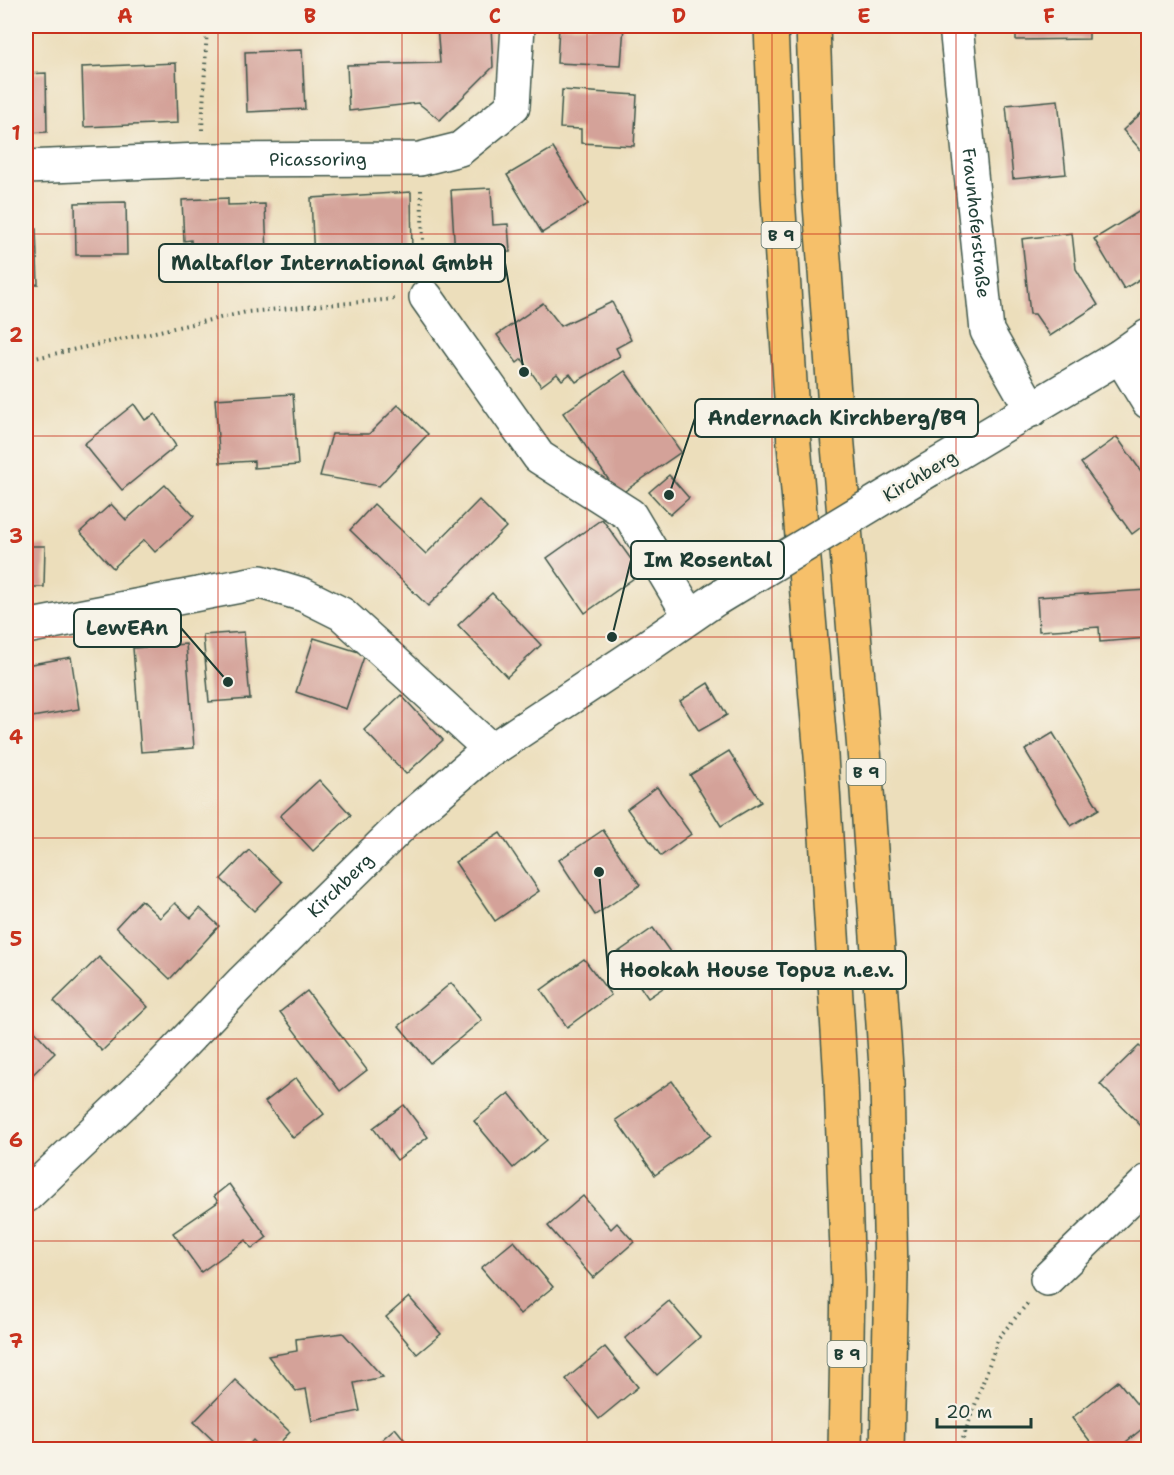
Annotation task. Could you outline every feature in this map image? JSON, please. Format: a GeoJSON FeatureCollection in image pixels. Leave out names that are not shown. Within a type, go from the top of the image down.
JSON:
{"type":"FeatureCollection","features":[{"type":"Feature","properties":{"kind":"highway","name":"B 9"},"geometry":{"type":"LineString","coordinates":[[771,26],[794,444],[821,756],[841,1080],[848,1281],[844,1449]]}},
{"type":"Feature","properties":{"kind":"highway","name":"B 9"},"geometry":{"type":"LineString","coordinates":[[813,26],[819,191],[865,762],[887,1082],[891,1275],[887,1449]]}},
{"type":"Feature","properties":{"kind":"street","name":"Picassoring"},"geometry":{"type":"LineString","coordinates":[[26,167],[201,160],[420,159],[460,149],[513,106],[518,26]]}},
{"type":"Feature","properties":{"kind":"street","name":"Fraunhoferstraße"},"geometry":{"type":"LineString","coordinates":[[956,26],[987,331],[1032,410]]}},
{"type":"Feature","properties":{"kind":"street"},"geometry":{"type":"LineString","coordinates":[[426,297],[539,457],[630,514],[703,608]]}},
{"type":"Feature","properties":{"kind":"street","name":"Kirchberg"},"geometry":{"type":"LineString","coordinates":[[26,1196],[153,1075],[243,981],[407,820],[490,749],[703,608],[1032,410],[1149,336]]}},
{"type":"Feature","properties":{"kind":"street"},"geometry":{"type":"LineString","coordinates":[[1120,356],[1149,402]]}},
{"type":"Feature","properties":{"kind":"street"},"geometry":{"type":"LineString","coordinates":[[26,627],[261,582],[304,596],[342,614],[490,749]]}},
{"type":"Feature","properties":{"kind":"street"},"geometry":{"type":"LineString","coordinates":[[1047,1279],[1149,1180]]}},
{"type":"Feature","properties":{"kind":"path"},"geometry":{"type":"LineString","coordinates":[[201,160],[207,26]]}},
{"type":"Feature","properties":{"kind":"path"},"geometry":{"type":"LineString","coordinates":[[26,360],[247,312],[426,297],[420,159]]}},
{"type":"Feature","properties":{"kind":"path"},"geometry":{"type":"LineString","coordinates":[[959,1449],[999,1338],[1047,1279]]}},
{"type":"Feature","properties":{"kind":"building"},"geometry":{"type":"Polygon","coordinates":[[[437,26],[491,26],[493,67],[440,120],[418,103],[349,111],[347,65],[440,63],[437,26]]]}},
{"type":"Feature","properties":{"kind":"building"},"geometry":{"type":"Polygon","coordinates":[[[559,26],[624,26],[621,66],[557,63],[559,26]]]}},
{"type":"Feature","properties":{"kind":"building"},"geometry":{"type":"Polygon","coordinates":[[[1016,26],[1089,26],[1089,39],[1016,40],[1016,26]]]}},
{"type":"Feature","properties":{"kind":"building"},"geometry":{"type":"Polygon","coordinates":[[[302,50],[305,109],[247,112],[245,52],[302,50]]]}},
{"type":"Feature","properties":{"kind":"building"},"geometry":{"type":"Polygon","coordinates":[[[176,63],[178,123],[84,127],[82,67],[176,63]]]}},
{"type":"Feature","properties":{"kind":"building"},"geometry":{"type":"Polygon","coordinates":[[[46,73],[47,132],[26,133],[26,74],[46,73]]]}},
{"type":"Feature","properties":{"kind":"building"},"geometry":{"type":"Polygon","coordinates":[[[562,90],[637,95],[634,146],[581,143],[581,129],[560,128],[562,90]]]}},
{"type":"Feature","properties":{"kind":"building"},"geometry":{"type":"Polygon","coordinates":[[[1058,100],[1066,174],[1013,179],[1006,105],[1058,100]]]}},
{"type":"Feature","properties":{"kind":"building"},"geometry":{"type":"Polygon","coordinates":[[[1148,107],[1148,158],[1123,130],[1148,107]]]}},
{"type":"Feature","properties":{"kind":"building"},"geometry":{"type":"Polygon","coordinates":[[[553,148],[588,204],[542,233],[507,175],[553,148]]]}},
{"type":"Feature","properties":{"kind":"building"},"geometry":{"type":"Polygon","coordinates":[[[491,188],[493,225],[508,224],[510,252],[455,255],[451,190],[491,188]]]}},
{"type":"Feature","properties":{"kind":"building"},"geometry":{"type":"Polygon","coordinates":[[[411,192],[412,255],[314,260],[311,198],[411,192]]]}},
{"type":"Feature","properties":{"kind":"building"},"geometry":{"type":"Polygon","coordinates":[[[228,198],[228,205],[265,204],[268,278],[193,280],[191,240],[184,241],[182,200],[228,198]]]}},
{"type":"Feature","properties":{"kind":"building"},"geometry":{"type":"Polygon","coordinates":[[[126,202],[127,255],[76,255],[75,203],[126,202]]]}},
{"type":"Feature","properties":{"kind":"building"},"geometry":{"type":"Polygon","coordinates":[[[1148,206],[1148,274],[1124,289],[1094,239],[1148,206]]]}},
{"type":"Feature","properties":{"kind":"building"},"geometry":{"type":"Polygon","coordinates":[[[26,229],[36,229],[38,284],[26,285],[26,229]]]}},
{"type":"Feature","properties":{"kind":"building"},"geometry":{"type":"Polygon","coordinates":[[[1072,233],[1076,269],[1098,305],[1050,336],[1035,314],[1030,314],[1022,239],[1072,233]]]}},
{"type":"Feature","properties":{"kind":"building"},"geometry":{"type":"Polygon","coordinates":[[[612,302],[631,340],[616,348],[620,356],[576,382],[570,374],[562,380],[557,374],[541,386],[522,359],[517,363],[497,335],[543,303],[561,326],[612,302]]]}},
{"type":"Feature","properties":{"kind":"building"},"geometry":{"type":"Polygon","coordinates":[[[625,371],[681,452],[619,495],[563,413],[625,371]]]}},
{"type":"Feature","properties":{"kind":"building"},"geometry":{"type":"Polygon","coordinates":[[[293,394],[298,465],[254,468],[254,461],[220,463],[215,399],[293,394]]]}},
{"type":"Feature","properties":{"kind":"building"},"geometry":{"type":"Polygon","coordinates":[[[134,404],[145,420],[155,414],[176,446],[122,490],[84,444],[134,404]]]}},
{"type":"Feature","properties":{"kind":"building"},"geometry":{"type":"Polygon","coordinates":[[[398,405],[428,434],[379,486],[320,476],[332,434],[369,434],[398,405]]]}},
{"type":"Feature","properties":{"kind":"building"},"geometry":{"type":"Polygon","coordinates":[[[1117,437],[1148,481],[1148,522],[1132,534],[1081,463],[1117,437]]]}},
{"type":"Feature","properties":{"kind":"building"},"geometry":{"type":"Polygon","coordinates":[[[669,475],[689,498],[670,515],[649,492],[669,475]]]}},
{"type":"Feature","properties":{"kind":"building"},"geometry":{"type":"Polygon","coordinates":[[[165,485],[194,516],[155,552],[144,540],[113,568],[80,532],[111,504],[126,520],[165,485]]]}},
{"type":"Feature","properties":{"kind":"building"},"geometry":{"type":"Polygon","coordinates":[[[479,500],[506,527],[428,606],[350,530],[374,504],[426,554],[479,500]]]}},
{"type":"Feature","properties":{"kind":"building"},"geometry":{"type":"Polygon","coordinates":[[[602,519],[641,573],[585,613],[547,558],[602,519]]]}},
{"type":"Feature","properties":{"kind":"building"},"geometry":{"type":"Polygon","coordinates":[[[26,546],[45,546],[44,587],[26,587],[26,546]]]}},
{"type":"Feature","properties":{"kind":"building"},"geometry":{"type":"Polygon","coordinates":[[[1148,590],[1148,638],[1100,642],[1099,627],[1039,631],[1037,597],[1148,590]]]}},
{"type":"Feature","properties":{"kind":"building"},"geometry":{"type":"Polygon","coordinates":[[[492,593],[541,645],[507,677],[458,625],[492,593]]]}},
{"type":"Feature","properties":{"kind":"building"},"geometry":{"type":"Polygon","coordinates":[[[244,632],[250,699],[209,702],[203,635],[244,632]]]}},
{"type":"Feature","properties":{"kind":"building"},"geometry":{"type":"Polygon","coordinates":[[[314,638],[365,654],[346,709],[296,692],[314,638]]]}},
{"type":"Feature","properties":{"kind":"building"},"geometry":{"type":"Polygon","coordinates":[[[186,644],[194,748],[141,752],[133,648],[186,644]]]}},
{"type":"Feature","properties":{"kind":"building"},"geometry":{"type":"Polygon","coordinates":[[[71,657],[79,709],[26,718],[26,665],[71,657]]]}},
{"type":"Feature","properties":{"kind":"building"},"geometry":{"type":"Polygon","coordinates":[[[708,683],[727,715],[699,731],[680,701],[708,683]]]}},
{"type":"Feature","properties":{"kind":"building"},"geometry":{"type":"Polygon","coordinates":[[[401,695],[443,740],[406,774],[364,730],[401,695]]]}},
{"type":"Feature","properties":{"kind":"building"},"geometry":{"type":"Polygon","coordinates":[[[1053,733],[1099,809],[1071,826],[1025,750],[1053,733]]]}},
{"type":"Feature","properties":{"kind":"building"},"geometry":{"type":"Polygon","coordinates":[[[729,751],[761,802],[721,826],[690,775],[729,751]]]}},
{"type":"Feature","properties":{"kind":"building"},"geometry":{"type":"Polygon","coordinates":[[[319,780],[351,815],[313,851],[280,816],[319,780]]]}},
{"type":"Feature","properties":{"kind":"building"},"geometry":{"type":"Polygon","coordinates":[[[657,787],[691,834],[661,856],[627,809],[657,787]]]}},
{"type":"Feature","properties":{"kind":"building"},"geometry":{"type":"Polygon","coordinates":[[[603,830],[640,885],[595,915],[559,860],[603,830]]]}},
{"type":"Feature","properties":{"kind":"building"},"geometry":{"type":"Polygon","coordinates":[[[500,833],[539,891],[495,921],[455,862],[500,833]]]}},
{"type":"Feature","properties":{"kind":"building"},"geometry":{"type":"Polygon","coordinates":[[[249,850],[282,882],[254,911],[221,879],[249,850]]]}},
{"type":"Feature","properties":{"kind":"building"},"geometry":{"type":"Polygon","coordinates":[[[141,900],[160,918],[175,903],[191,918],[200,908],[219,926],[170,979],[116,927],[141,900]]]}},
{"type":"Feature","properties":{"kind":"building"},"geometry":{"type":"Polygon","coordinates":[[[653,928],[685,973],[648,998],[617,953],[653,928]]]}},
{"type":"Feature","properties":{"kind":"building"},"geometry":{"type":"Polygon","coordinates":[[[99,957],[148,1007],[102,1051],[54,1001],[99,957]]]}},
{"type":"Feature","properties":{"kind":"building"},"geometry":{"type":"Polygon","coordinates":[[[584,959],[611,995],[567,1027],[541,990],[584,959]]]}},
{"type":"Feature","properties":{"kind":"building"},"geometry":{"type":"Polygon","coordinates":[[[451,983],[482,1020],[430,1063],[399,1026],[451,983]]]}},
{"type":"Feature","properties":{"kind":"building"},"geometry":{"type":"Polygon","coordinates":[[[307,991],[367,1070],[340,1091],[280,1012],[307,991]]]}},
{"type":"Feature","properties":{"kind":"building"},"geometry":{"type":"Polygon","coordinates":[[[26,1022],[55,1053],[26,1081],[26,1022]]]}},
{"type":"Feature","properties":{"kind":"building"},"geometry":{"type":"Polygon","coordinates":[[[1139,1046],[1148,1055],[1148,1125],[1144,1129],[1100,1084],[1139,1046]]]}},
{"type":"Feature","properties":{"kind":"building"},"geometry":{"type":"Polygon","coordinates":[[[296,1078],[324,1114],[293,1138],[265,1102],[296,1078]]]}},
{"type":"Feature","properties":{"kind":"building"},"geometry":{"type":"Polygon","coordinates":[[[672,1081],[711,1135],[655,1175],[616,1120],[672,1081]]]}},
{"type":"Feature","properties":{"kind":"building"},"geometry":{"type":"Polygon","coordinates":[[[509,1093],[547,1140],[513,1168],[474,1121],[509,1093]]]}},
{"type":"Feature","properties":{"kind":"building"},"geometry":{"type":"Polygon","coordinates":[[[404,1105],[428,1137],[397,1160],[373,1128],[404,1105]]]}},
{"type":"Feature","properties":{"kind":"building"},"geometry":{"type":"Polygon","coordinates":[[[229,1184],[267,1237],[252,1249],[246,1240],[201,1272],[173,1233],[218,1202],[214,1196],[229,1184]]]}},
{"type":"Feature","properties":{"kind":"building"},"geometry":{"type":"Polygon","coordinates":[[[583,1196],[611,1229],[617,1223],[634,1242],[593,1278],[548,1226],[583,1196]]]}},
{"type":"Feature","properties":{"kind":"building"},"geometry":{"type":"Polygon","coordinates":[[[514,1241],[553,1287],[520,1314],[481,1268],[514,1241]]]}},
{"type":"Feature","properties":{"kind":"building"},"geometry":{"type":"Polygon","coordinates":[[[409,1297],[441,1334],[417,1354],[386,1317],[409,1297]]]}},
{"type":"Feature","properties":{"kind":"building"},"geometry":{"type":"Polygon","coordinates":[[[669,1301],[700,1337],[657,1375],[625,1338],[669,1301]]]}},
{"type":"Feature","properties":{"kind":"building"},"geometry":{"type":"Polygon","coordinates":[[[343,1333],[383,1377],[354,1383],[360,1411],[312,1421],[306,1389],[296,1391],[268,1356],[297,1351],[296,1339],[343,1333]]]}},
{"type":"Feature","properties":{"kind":"building"},"geometry":{"type":"Polygon","coordinates":[[[605,1347],[638,1387],[599,1419],[566,1379],[605,1347]]]}},
{"type":"Feature","properties":{"kind":"building"},"geometry":{"type":"Polygon","coordinates":[[[235,1380],[290,1432],[273,1450],[263,1450],[253,1440],[244,1450],[223,1450],[194,1422],[235,1380]]]}},
{"type":"Feature","properties":{"kind":"building"},"geometry":{"type":"Polygon","coordinates":[[[1118,1381],[1148,1418],[1148,1424],[1116,1450],[1097,1450],[1072,1418],[1118,1381]]]}},
{"type":"Feature","properties":{"kind":"building"},"geometry":{"type":"Polygon","coordinates":[[[395,1428],[413,1450],[370,1450],[395,1428]]]}},
{"type":"Feature","properties":{"kind":"place","name":"Maltaflor International GmbH"},"geometry":{"type":"Point","coordinates":[524,372]}},
{"type":"Feature","properties":{"kind":"place","name":"Andernach Kirchberg/B9"},"geometry":{"type":"Point","coordinates":[669,495]}},
{"type":"Feature","properties":{"kind":"place","name":"Im Rosental"},"geometry":{"type":"Point","coordinates":[612,637]}},
{"type":"Feature","properties":{"kind":"place","name":"LewEAn"},"geometry":{"type":"Point","coordinates":[228,682]}},
{"type":"Feature","properties":{"kind":"place","name":"Hookah House Topuz n.e.v."},"geometry":{"type":"Point","coordinates":[599,872]}}]}
